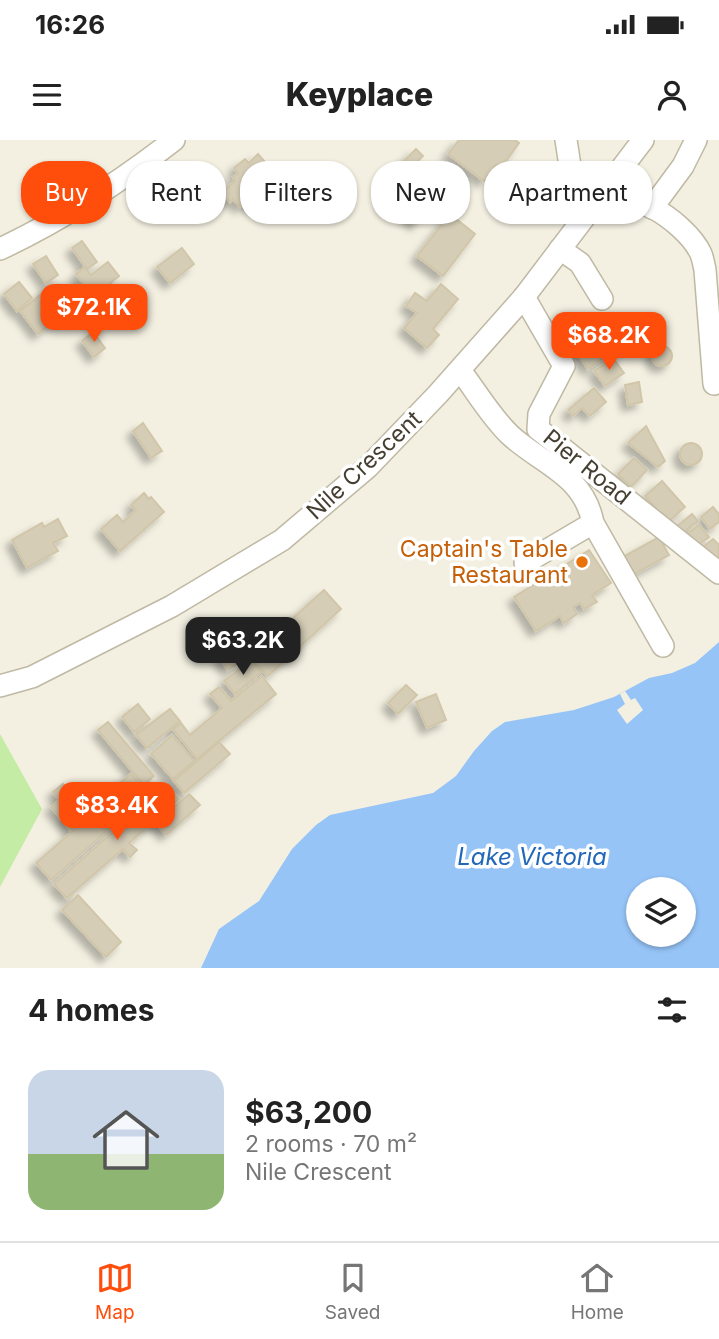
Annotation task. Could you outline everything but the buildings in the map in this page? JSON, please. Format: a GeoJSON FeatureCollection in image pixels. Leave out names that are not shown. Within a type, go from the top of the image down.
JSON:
{"type":"FeatureCollection","features":[{"type":"Feature","properties":{"kind":"street"},"geometry":{"type":"LineString","coordinates":[[0,249],[26,237],[128,176],[174,140]]}},
{"type":"Feature","properties":{"kind":"street"},"geometry":{"type":"LineString","coordinates":[[566,140],[569,161]]}},
{"type":"Feature","properties":{"kind":"street","name":"Nile Crescent"},"geometry":{"type":"LineString","coordinates":[[627,161],[642,140]]}},
{"type":"Feature","properties":{"kind":"street"},"geometry":{"type":"LineString","coordinates":[[696,140],[683,166],[652,208],[681,230],[701,254],[705,271],[714,384]]}},
{"type":"Feature","properties":{"kind":"street","name":"Nile Crescent"},"geometry":{"type":"LineString","coordinates":[[0,687],[32,677],[172,606],[282,540],[368,467],[460,370],[524,297],[579,224]]}},
{"type":"Feature","properties":{"kind":"street"},"geometry":{"type":"LineString","coordinates":[[560,249],[580,263],[602,299]]}},
{"type":"Feature","properties":{"kind":"street","name":"Pier Road"},"geometry":{"type":"LineString","coordinates":[[524,297],[564,366],[539,414],[538,429],[719,573]]}},
{"type":"Feature","properties":{"kind":"street"},"geometry":{"type":"LineString","coordinates":[[460,370],[509,434],[578,487],[590,508],[593,523],[663,646]]}},
{"type":"Feature","properties":{"kind":"street"},"geometry":{"type":"LineString","coordinates":[[526,563],[593,523]]}},
{"type":"Feature","properties":{"kind":"green space"},"geometry":{"type":"Polygon","coordinates":[[[0,734],[42,809],[0,887],[0,734]]]}},
{"type":"Feature","properties":{"kind":"water","name":"Lake Victoria"},"geometry":{"type":"Polygon","coordinates":[[[719,642],[719,968],[201,968],[219,929],[259,901],[292,849],[330,815],[433,793],[456,776],[492,731],[505,722],[574,710],[614,697],[649,678],[672,673],[695,663],[719,642]]]}},
{"type":"Feature","properties":{"kind":"pier"},"geometry":{"type":"Polygon","coordinates":[[[625,691],[631,700],[635,698],[643,710],[627,724],[617,710],[625,704],[620,694],[625,691]]]}},
{"type":"Feature","properties":{"kind":"place","name":"Captain's Table Restaurant"},"geometry":{"type":"Point","coordinates":[582,562]}}]}
